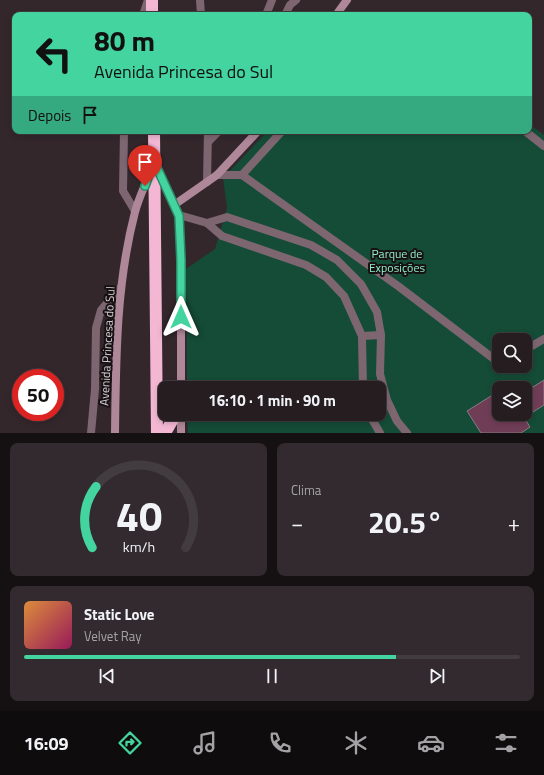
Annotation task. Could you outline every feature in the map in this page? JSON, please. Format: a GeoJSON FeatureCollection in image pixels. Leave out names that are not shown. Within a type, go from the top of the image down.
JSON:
{"type":"FeatureCollection","features":[{"type":"Feature","properties":{"kind":"highway"},"geometry":{"type":"LineString","coordinates":[[152,0],[152,12]]}},
{"type":"Feature","properties":{"kind":"highway"},"geometry":{"type":"LineString","coordinates":[[154,134],[157,433]]}},
{"type":"Feature","properties":{"kind":"highway"},"geometry":{"type":"LineString","coordinates":[[165,433],[172,421]]}},
{"type":"Feature","properties":{"kind":"main road"},"geometry":{"type":"LineString","coordinates":[[338,12],[348,0]]}},
{"type":"Feature","properties":{"kind":"main road"},"geometry":{"type":"LineString","coordinates":[[174,205],[218,175],[255,134]]}},
{"type":"Feature","properties":{"kind":"main road"},"geometry":{"type":"LineString","coordinates":[[154,161],[179,216],[181,260],[181,381]]}},
{"type":"Feature","properties":{"kind":"main road","name":"Avenida Princesa do Sul"},"geometry":{"type":"LineString","coordinates":[[115,433],[117,332],[121,287],[135,211],[154,161]]}},
{"type":"Feature","properties":{"kind":"main road"},"geometry":{"type":"LineString","coordinates":[[181,421],[181,433]]}},
{"type":"Feature","properties":{"kind":"lane"},"geometry":{"type":"LineString","coordinates":[[143,12],[148,0]]}},
{"type":"Feature","properties":{"kind":"lane"},"geometry":{"type":"LineString","coordinates":[[200,0],[201,12]]}},
{"type":"Feature","properties":{"kind":"lane"},"geometry":{"type":"LineString","coordinates":[[267,12],[272,0]]}},
{"type":"Feature","properties":{"kind":"lane"},"geometry":{"type":"LineString","coordinates":[[286,12],[290,5],[296,0]]}},
{"type":"Feature","properties":{"kind":"lane"},"geometry":{"type":"LineString","coordinates":[[124,134],[123,191],[135,211]]}},
{"type":"Feature","properties":{"kind":"lane"},"geometry":{"type":"LineString","coordinates":[[207,182],[208,134]]}},
{"type":"Feature","properties":{"kind":"lane"},"geometry":{"type":"LineString","coordinates":[[208,142],[216,134]]}},
{"type":"Feature","properties":{"kind":"lane"},"geometry":{"type":"LineString","coordinates":[[242,175],[279,134]]}},
{"type":"Feature","properties":{"kind":"lane"},"geometry":{"type":"LineString","coordinates":[[529,134],[544,146]]}},
{"type":"Feature","properties":{"kind":"lane"},"geometry":{"type":"LineString","coordinates":[[218,175],[242,175],[398,286],[492,357]]}},
{"type":"Feature","properties":{"kind":"lane"},"geometry":{"type":"LineString","coordinates":[[179,216],[207,223],[222,236],[306,265],[326,277],[344,296],[362,336],[363,381]]}},
{"type":"Feature","properties":{"kind":"lane"},"geometry":{"type":"LineString","coordinates":[[207,223],[227,217],[311,245],[337,260],[361,284],[377,312],[381,334],[380,374],[387,400],[397,421],[407,433]]}},
{"type":"Feature","properties":{"kind":"lane"},"geometry":{"type":"LineString","coordinates":[[91,433],[95,389],[96,328],[101,310],[121,287]]}},
{"type":"Feature","properties":{"kind":"lane"},"geometry":{"type":"LineString","coordinates":[[362,336],[381,334]]}},
{"type":"Feature","properties":{"kind":"lane"},"geometry":{"type":"LineString","coordinates":[[532,346],[544,339]]}},
{"type":"Feature","properties":{"kind":"lane"},"geometry":{"type":"LineString","coordinates":[[373,421],[380,433]]}},
{"type":"Feature","properties":{"kind":"green space","name":"Parque de Exposições"},"geometry":{"type":"Polygon","coordinates":[[[532,126],[544,135],[544,433],[188,433],[187,421],[386,421],[386,381],[187,381],[186,269],[215,249],[227,208],[223,178],[265,134],[532,134],[532,126]]]}},
{"type":"Feature","properties":{"kind":"building"},"geometry":{"type":"Polygon","coordinates":[[[544,380],[544,405],[532,413],[532,388],[544,380]]]}},
{"type":"Feature","properties":{"kind":"building"},"geometry":{"type":"Polygon","coordinates":[[[492,395],[492,421],[526,421],[530,427],[521,433],[481,433],[467,411],[492,395]]]}},
{"type":"Feature","properties":{"kind":"route"},"geometry":{"type":"LineString","coordinates":[[145,186],[154,161],[179,216],[181,317]]}}]}
